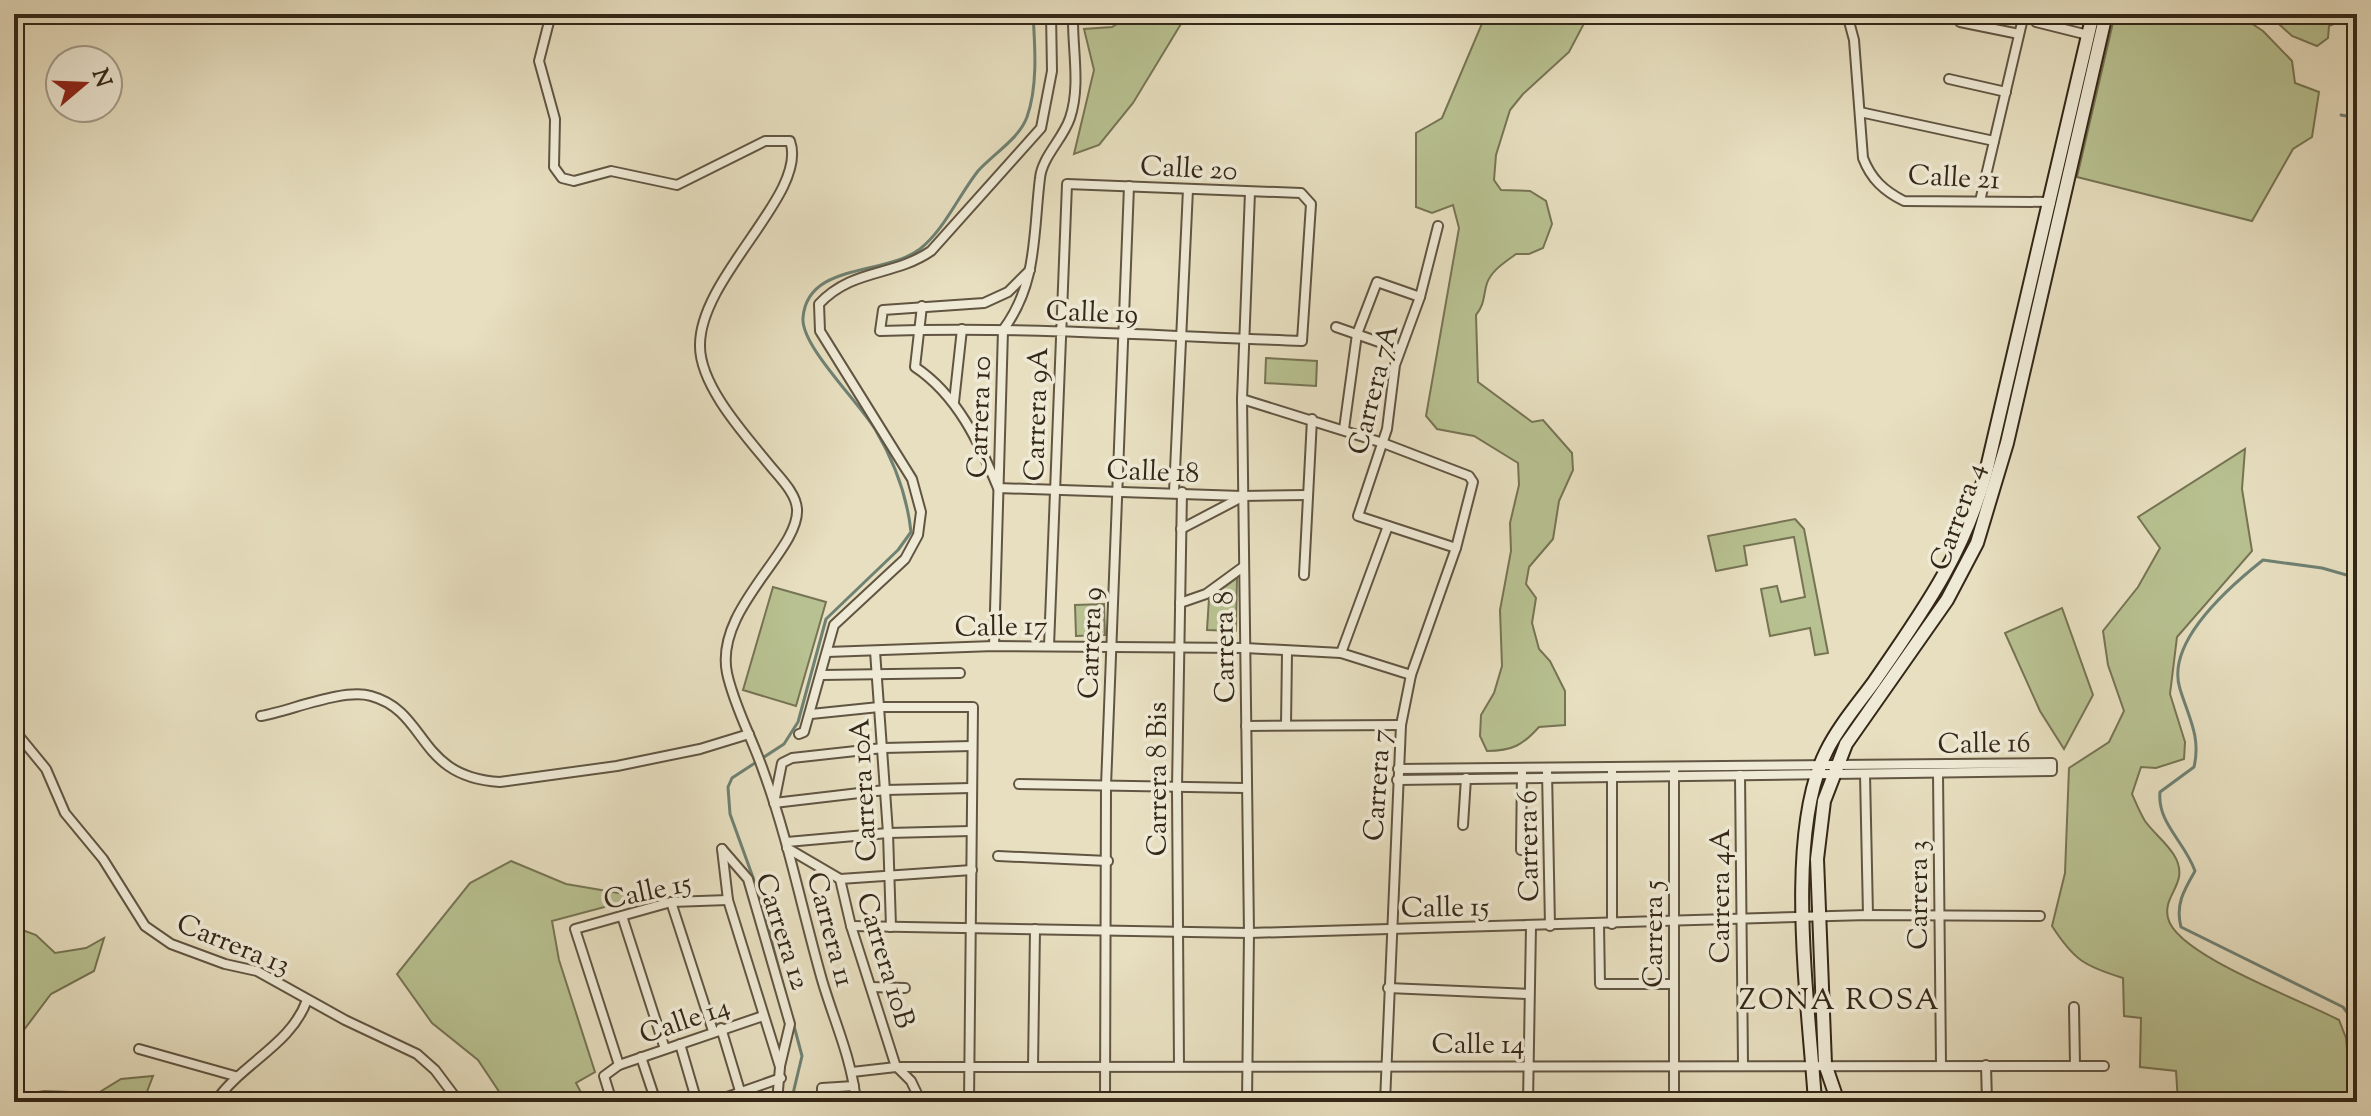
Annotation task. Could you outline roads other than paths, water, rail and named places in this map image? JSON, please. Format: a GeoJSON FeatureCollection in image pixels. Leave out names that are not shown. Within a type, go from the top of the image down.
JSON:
{"type":"FeatureCollection","features":[{"type":"Feature","properties":{"kind":"main road","name":"Carrera 4"},"geometry":{"type":"LineString","coordinates":[[1815,1102],[1819,1064],[1818,841],[1834,770],[1862,709],[1939,587],[1969,529],[1987,468],[2093,14]]}},
{"type":"Feature","properties":{"kind":"main road","name":"Carrera 4"},"geometry":{"type":"LineString","coordinates":[[1838,1102],[1819,1064],[1804,919],[1804,827],[1818,770],[1947,600],[1977,543],[1999,473],[2106,14]]}},
{"type":"Feature","properties":{"kind":"street","name":"Carrera 11"},"geometry":{"type":"LineString","coordinates":[[551,14],[539,61],[555,119],[554,167],[562,178],[574,181],[611,171],[677,185],[765,141],[790,141],[794,152],[793,170],[780,197],[747,240],[715,296],[703,323],[700,344],[702,369],[738,425],[789,489],[797,508],[795,524],[742,605],[731,635],[727,674],[763,767],[787,845],[821,978],[852,1072],[856,1102]]}},
{"type":"Feature","properties":{"kind":"street"},"geometry":{"type":"LineString","coordinates":[[799,734],[804,732],[811,714],[834,625],[905,559],[918,535],[921,512],[912,479],[820,331],[819,304],[835,287],[917,261],[931,251],[1041,128],[1052,71],[1051,14]]}},
{"type":"Feature","properties":{"kind":"street","name":"Carrera 10"},"geometry":{"type":"LineString","coordinates":[[994,646],[1003,330],[1022,304],[1030,270],[1042,168],[1063,136],[1071,115],[1075,77],[1073,14]]}},
{"type":"Feature","properties":{"kind":"street","name":"Calle 21"},"geometry":{"type":"LineString","coordinates":[[1847,14],[1854,40],[1863,158],[1868,172],[1885,190],[1904,201],[2063,202]]}},
{"type":"Feature","properties":{"kind":"street"},"geometry":{"type":"LineString","coordinates":[[1980,201],[2024,14]]}},
{"type":"Feature","properties":{"kind":"street"},"geometry":{"type":"LineString","coordinates":[[1961,18],[2019,34]]}},
{"type":"Feature","properties":{"kind":"street"},"geometry":{"type":"LineString","coordinates":[[2036,22],[2088,35]]}},
{"type":"Feature","properties":{"kind":"street"},"geometry":{"type":"LineString","coordinates":[[1949,79],[2006,92]]}},
{"type":"Feature","properties":{"kind":"street"},"geometry":{"type":"LineString","coordinates":[[1860,112],[1994,141]]}},
{"type":"Feature","properties":{"kind":"street","name":"Calle 20"},"geometry":{"type":"LineString","coordinates":[[1067,184],[1301,193],[1307,197],[1311,204],[1302,341]]}},
{"type":"Feature","properties":{"kind":"street","name":"Carrera 9A"},"geometry":{"type":"LineString","coordinates":[[1049,646],[1067,184]]}},
{"type":"Feature","properties":{"kind":"street","name":"Carrera 9"},"geometry":{"type":"LineString","coordinates":[[1105,1102],[1106,786],[1129,186]]}},
{"type":"Feature","properties":{"kind":"street","name":"Carrera 8 Bis"},"geometry":{"type":"LineString","coordinates":[[1179,1066],[1177,788],[1181,529],[1178,492],[1188,189]]}},
{"type":"Feature","properties":{"kind":"street","name":"Carrera 8"},"geometry":{"type":"LineString","coordinates":[[1247,1102],[1249,933],[1242,399],[1250,192]]}},
{"type":"Feature","properties":{"kind":"street","name":"Carrera 7A"},"geometry":{"type":"LineString","coordinates":[[1388,526],[1358,516],[1383,443],[1399,349],[1420,297],[1438,226]]}},
{"type":"Feature","properties":{"kind":"street"},"geometry":{"type":"LineString","coordinates":[[998,488],[983,452],[954,402],[934,379],[915,367],[922,306],[984,303],[1008,292],[1030,270]]}},
{"type":"Feature","properties":{"kind":"street"},"geometry":{"type":"LineString","coordinates":[[1344,429],[1357,334],[1377,282],[1420,297]]}},
{"type":"Feature","properties":{"kind":"street","name":"Calle 19"},"geometry":{"type":"LineString","coordinates":[[922,306],[883,310],[880,331],[962,329],[1302,341]]}},
{"type":"Feature","properties":{"kind":"street"},"geometry":{"type":"LineString","coordinates":[[1336,327],[1399,349]]}},
{"type":"Feature","properties":{"kind":"street"},"geometry":{"type":"LineString","coordinates":[[954,402],[962,329]]}},
{"type":"Feature","properties":{"kind":"street"},"geometry":{"type":"LineString","coordinates":[[1242,399],[1383,443]]}},
{"type":"Feature","properties":{"kind":"street"},"geometry":{"type":"LineString","coordinates":[[1304,575],[1312,419]]}},
{"type":"Feature","properties":{"kind":"street","name":"Carrera 7"},"geometry":{"type":"LineString","coordinates":[[1383,443],[1469,476],[1473,482],[1456,548],[1411,675],[1401,725],[1385,1102]]}},
{"type":"Feature","properties":{"kind":"street","name":"Calle 18"},"geometry":{"type":"LineString","coordinates":[[998,488],[1242,496],[1307,495]]}},
{"type":"Feature","properties":{"kind":"street"},"geometry":{"type":"LineString","coordinates":[[1181,529],[1242,496]]}},
{"type":"Feature","properties":{"kind":"street"},"geometry":{"type":"LineString","coordinates":[[1341,653],[1388,526],[1456,548]]}},
{"type":"Feature","properties":{"kind":"street"},"geometry":{"type":"LineString","coordinates":[[1180,603],[1206,594],[1243,567]]}},
{"type":"Feature","properties":{"kind":"street","name":"Calle 17"},"geometry":{"type":"LineString","coordinates":[[827,652],[994,646],[1245,648],[1341,653],[1411,675]]}},
{"type":"Feature","properties":{"kind":"street","name":"Carrera 10A"},"geometry":{"type":"LineString","coordinates":[[875,651],[888,833],[891,927]]}},
{"type":"Feature","properties":{"kind":"street"},"geometry":{"type":"LineString","coordinates":[[1286,725],[1287,652]]}},
{"type":"Feature","properties":{"kind":"street"},"geometry":{"type":"LineString","coordinates":[[822,675],[960,673]]}},
{"type":"Feature","properties":{"kind":"street"},"geometry":{"type":"LineString","coordinates":[[261,716],[338,696],[369,695],[392,706],[438,760],[451,769],[482,781],[500,782],[617,766],[700,749],[749,734]]}},
{"type":"Feature","properties":{"kind":"street"},"geometry":{"type":"LineString","coordinates":[[811,714],[879,707],[973,707],[969,1102]]}},
{"type":"Feature","properties":{"kind":"street"},"geometry":{"type":"LineString","coordinates":[[1246,726],[1401,725]]}},
{"type":"Feature","properties":{"kind":"street","name":"Carrera 13"},"geometry":{"type":"LineString","coordinates":[[14,730],[46,769],[65,813],[103,859],[145,926],[171,944],[225,964],[257,971],[307,1000],[417,1054],[435,1070],[459,1102]]}},
{"type":"Feature","properties":{"kind":"street"},"geometry":{"type":"LineString","coordinates":[[971,788],[885,790],[774,803],[782,763],[792,758],[883,748],[972,746]]}},
{"type":"Feature","properties":{"kind":"street","name":"Calle 16"},"geometry":{"type":"LineString","coordinates":[[1398,769],[1522,772],[1834,770],[2052,763],[2052,771],[1865,774],[1834,770]]}},
{"type":"Feature","properties":{"kind":"street"},"geometry":{"type":"LineString","coordinates":[[1612,770],[1612,924]]}},
{"type":"Feature","properties":{"kind":"street","name":"Calle 16"},"geometry":{"type":"LineString","coordinates":[[1674,770],[1740,775],[1818,770]]}},
{"type":"Feature","properties":{"kind":"street","name":"Carrera 5"},"geometry":{"type":"LineString","coordinates":[[1674,770],[1674,1102]]}},
{"type":"Feature","properties":{"kind":"street","name":"Carrera 6"},"geometry":{"type":"LineString","coordinates":[[1547,771],[1550,926]]}},
{"type":"Feature","properties":{"kind":"street","name":"Calle 16"},"geometry":{"type":"LineString","coordinates":[[1397,780],[1466,778],[1522,772]]}},
{"type":"Feature","properties":{"kind":"street","name":"Carrera 6"},"geometry":{"type":"LineString","coordinates":[[1521,850],[1522,772]]}},
{"type":"Feature","properties":{"kind":"street","name":"Carrera 3"},"geometry":{"type":"LineString","coordinates":[[1938,773],[1941,1065]]}},
{"type":"Feature","properties":{"kind":"street"},"geometry":{"type":"LineString","coordinates":[[1865,774],[1868,915]]}},
{"type":"Feature","properties":{"kind":"street","name":"Carrera 4A"},"geometry":{"type":"LineString","coordinates":[[1740,775],[1743,1064]]}},
{"type":"Feature","properties":{"kind":"street"},"geometry":{"type":"LineString","coordinates":[[1463,825],[1466,778]]}},
{"type":"Feature","properties":{"kind":"street"},"geometry":{"type":"LineString","coordinates":[[1019,784],[1245,788]]}},
{"type":"Feature","properties":{"kind":"street"},"geometry":{"type":"LineString","coordinates":[[787,845],[888,833],[971,831]]}},
{"type":"Feature","properties":{"kind":"street","name":"Carrera 10B"},"geometry":{"type":"LineString","coordinates":[[787,845],[840,879],[851,926],[896,1067]]}},
{"type":"Feature","properties":{"kind":"street","name":"Carrera 12"},"geometry":{"type":"LineString","coordinates":[[777,1102],[780,1067],[728,900],[722,849],[744,872],[790,1024],[780,1067]]}},
{"type":"Feature","properties":{"kind":"street"},"geometry":{"type":"LineString","coordinates":[[998,856],[1108,861]]}},
{"type":"Feature","properties":{"kind":"street"},"geometry":{"type":"LineString","coordinates":[[840,879],[972,870]]}},
{"type":"Feature","properties":{"kind":"street"},"geometry":{"type":"LineString","coordinates":[[725,878],[744,872]]}},
{"type":"Feature","properties":{"kind":"street","name":"Calle 15"},"geometry":{"type":"LineString","coordinates":[[619,1065],[575,929],[671,902],[728,900]]}},
{"type":"Feature","properties":{"kind":"street"},"geometry":{"type":"LineString","coordinates":[[671,902],[740,1091]]}},
{"type":"Feature","properties":{"kind":"street","name":"Calle 15"},"geometry":{"type":"LineString","coordinates":[[851,926],[1249,933],[1820,919],[1868,915],[2040,916]]}},
{"type":"Feature","properties":{"kind":"street"},"geometry":{"type":"LineString","coordinates":[[622,916],[665,1049]]}},
{"type":"Feature","properties":{"kind":"street"},"geometry":{"type":"LineString","coordinates":[[1599,924],[1600,984],[1674,984]]}},
{"type":"Feature","properties":{"kind":"street","name":"Carrera 6"},"geometry":{"type":"LineString","coordinates":[[1528,1102],[1531,926]]}},
{"type":"Feature","properties":{"kind":"street"},"geometry":{"type":"LineString","coordinates":[[1033,1067],[1035,929]]}},
{"type":"Feature","properties":{"kind":"street"},"geometry":{"type":"LineString","coordinates":[[871,987],[905,988]]}},
{"type":"Feature","properties":{"kind":"street"},"geometry":{"type":"LineString","coordinates":[[1388,988],[1529,994]]}},
{"type":"Feature","properties":{"kind":"street"},"geometry":{"type":"LineString","coordinates":[[215,1102],[235,1076],[287,1035],[301,1019],[307,1000]]}},
{"type":"Feature","properties":{"kind":"street"},"geometry":{"type":"LineString","coordinates":[[2074,1007],[2075,1065]]}},
{"type":"Feature","properties":{"kind":"street","name":"Calle 14"},"geometry":{"type":"LineString","coordinates":[[619,1065],[763,1016]]}},
{"type":"Feature","properties":{"kind":"street"},"geometry":{"type":"LineString","coordinates":[[768,1031],[779,1035],[789,1031]]}},
{"type":"Feature","properties":{"kind":"street"},"geometry":{"type":"LineString","coordinates":[[680,1044],[697,1102]]}},
{"type":"Feature","properties":{"kind":"street"},"geometry":{"type":"LineString","coordinates":[[139,1049],[235,1076]]}},
{"type":"Feature","properties":{"kind":"street"},"geometry":{"type":"LineString","coordinates":[[641,1057],[656,1102]]}},
{"type":"Feature","properties":{"kind":"street"},"geometry":{"type":"LineString","coordinates":[[612,1102],[604,1076],[619,1065]]}},
{"type":"Feature","properties":{"kind":"street"},"geometry":{"type":"LineString","coordinates":[[1986,1065],[1987,1102]]}},
{"type":"Feature","properties":{"kind":"street","name":"Calle 14"},"geometry":{"type":"LineString","coordinates":[[852,1072],[896,1067],[2104,1066]]}},
{"type":"Feature","properties":{"kind":"street"},"geometry":{"type":"LineString","coordinates":[[896,1067],[911,1081],[921,1102]]}},
{"type":"Feature","properties":{"kind":"street"},"geometry":{"type":"LineString","coordinates":[[713,1102],[781,1078]]}},
{"type":"Feature","properties":{"kind":"street"},"geometry":{"type":"LineString","coordinates":[[822,1102],[822,1088],[854,1086]]}},
{"type":"Feature","properties":{"kind":"waterway"},"geometry":{"type":"LineString","coordinates":[[791,1102],[802,1056],[759,894],[730,814],[728,787],[732,778],[784,744],[798,722],[826,619],[898,550],[911,532],[903,492],[888,453],[867,417],[820,358],[805,330],[803,318],[808,300],[818,287],[920,249],[944,222],[978,171],[1018,132],[1027,117],[1033,92],[1033,14]]}},
{"type":"Feature","properties":{"kind":"waterway"},"geometry":{"type":"LineString","coordinates":[[2341,115],[2357,118]]}},
{"type":"Feature","properties":{"kind":"waterway"},"geometry":{"type":"LineString","coordinates":[[2357,578],[2322,568],[2263,560],[2218,600],[2191,635],[2178,671],[2180,689],[2195,737],[2194,767],[2160,792],[2160,803],[2167,823],[2195,871],[2180,905],[2181,927],[2343,1007],[2355,1023],[2357,1042]]}},
{"type":"Feature","properties":{"kind":"district","name":"ZONA ROSA"},"geometry":{"type":"Point","coordinates":[1840,999]}}]}
